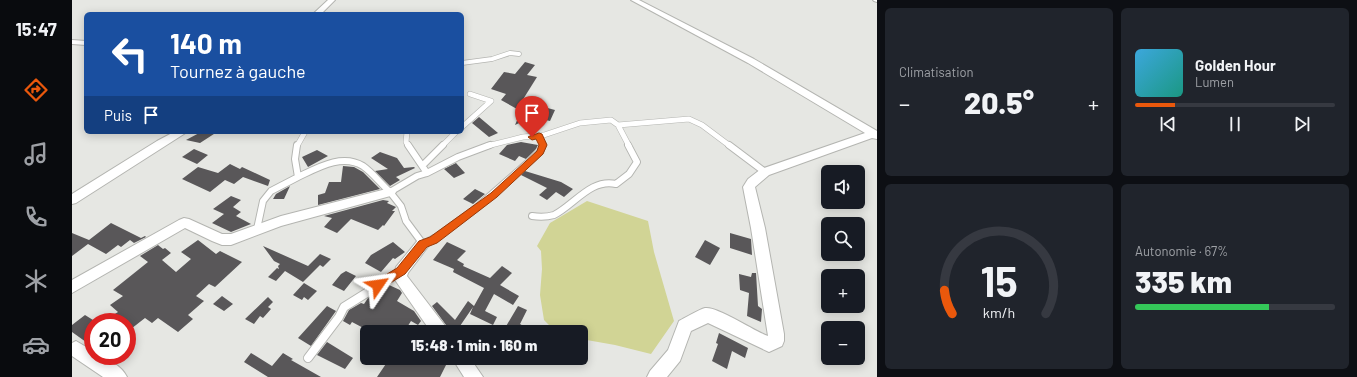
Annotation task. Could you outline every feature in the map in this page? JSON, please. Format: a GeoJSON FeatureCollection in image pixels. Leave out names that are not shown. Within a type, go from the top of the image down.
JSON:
{"type":"FeatureCollection","features":[{"type":"Feature","properties":{"kind":"street"},"geometry":{"type":"LineString","coordinates":[[319,12],[332,0]]}},
{"type":"Feature","properties":{"kind":"street"},"geometry":{"type":"LineString","coordinates":[[634,0],[751,61],[875,135]]}},
{"type":"Feature","properties":{"kind":"street"},"geometry":{"type":"LineString","coordinates":[[72,42],[84,43]]}},
{"type":"Feature","properties":{"kind":"street"},"geometry":{"type":"LineString","coordinates":[[72,200],[161,143],[178,134]]}},
{"type":"Feature","properties":{"kind":"street"},"geometry":{"type":"LineString","coordinates":[[656,377],[674,355],[685,326],[706,315],[714,317],[760,341],[769,344],[776,341],[758,228],[749,187],[752,182],[765,172],[875,135]]}},
{"type":"Feature","properties":{"kind":"street"},"geometry":{"type":"LineString","coordinates":[[72,287],[184,223],[191,224],[224,240],[241,237],[257,229],[312,212],[390,192]]}},
{"type":"Feature","properties":{"kind":"street"},"geometry":{"type":"LineString","coordinates":[[423,244],[401,271],[400,277],[435,325]]}},
{"type":"Feature","properties":{"kind":"street"},"geometry":{"type":"LineString","coordinates":[[76,349],[118,377]]}},
{"type":"Feature","properties":{"kind":"street"},"geometry":{"type":"LineString","coordinates":[[465,365],[474,377]]}},
{"type":"Feature","properties":{"kind":"lane"},"geometry":{"type":"LineString","coordinates":[[464,63],[492,59],[510,53],[519,54]]}},
{"type":"Feature","properties":{"kind":"lane"},"geometry":{"type":"LineString","coordinates":[[464,125],[491,101],[470,94]]}},
{"type":"Feature","properties":{"kind":"lane"},"geometry":{"type":"LineString","coordinates":[[618,125],[689,119],[702,125],[765,172]]}},
{"type":"Feature","properties":{"kind":"lane"},"geometry":{"type":"LineString","coordinates":[[390,192],[417,176],[458,157],[487,146],[523,137],[539,136],[580,123],[610,120],[618,125],[637,162],[629,174],[616,184],[608,182],[598,184],[553,215],[540,217],[532,216]]}},
{"type":"Feature","properties":{"kind":"lane"},"geometry":{"type":"LineString","coordinates":[[298,177],[294,157],[299,138],[303,134]]}},
{"type":"Feature","properties":{"kind":"lane"},"geometry":{"type":"LineString","coordinates":[[407,134],[406,142],[423,165],[426,173]]}},
{"type":"Feature","properties":{"kind":"lane"},"geometry":{"type":"LineString","coordinates":[[423,165],[454,134]]}},
{"type":"Feature","properties":{"kind":"lane"},"geometry":{"type":"LineString","coordinates":[[257,229],[263,201],[271,191],[298,177],[332,163],[350,160],[362,166],[390,192],[401,206],[406,221],[423,244],[433,240],[468,215],[494,195],[535,158],[543,145],[539,136]]}},
{"type":"Feature","properties":{"kind":"lane"},"geometry":{"type":"LineString","coordinates":[[308,358],[339,317],[344,307],[401,271]]}},
{"type":"Feature","properties":{"kind":"green space"},"geometry":{"type":"Polygon","coordinates":[[[587,201],[648,221],[654,252],[674,321],[651,354],[588,340],[588,325],[549,325],[544,320],[540,295],[542,269],[541,251],[537,246],[550,223],[587,201]]]}},
{"type":"Feature","properties":{"kind":"building"},"geometry":{"type":"Polygon","coordinates":[[[525,62],[535,65],[527,75],[537,77],[517,109],[501,100],[506,94],[491,89],[504,72],[515,74],[525,62]]]}},
{"type":"Feature","properties":{"kind":"building"},"geometry":{"type":"Polygon","coordinates":[[[540,106],[555,110],[550,121],[533,117],[534,116],[515,125],[521,111],[535,115],[540,106]]]}},
{"type":"Feature","properties":{"kind":"building"},"geometry":{"type":"Polygon","coordinates":[[[479,117],[498,133],[489,137],[472,123],[479,117]]]}},
{"type":"Feature","properties":{"kind":"building"},"geometry":{"type":"Polygon","coordinates":[[[197,134],[214,134],[200,143],[186,140],[197,134]]]}},
{"type":"Feature","properties":{"kind":"building"},"geometry":{"type":"Polygon","coordinates":[[[521,142],[538,145],[526,159],[519,156],[515,161],[499,154],[507,145],[521,142]]]}},
{"type":"Feature","properties":{"kind":"building"},"geometry":{"type":"Polygon","coordinates":[[[194,149],[208,155],[197,164],[182,157],[194,149]]]}},
{"type":"Feature","properties":{"kind":"building"},"geometry":{"type":"Polygon","coordinates":[[[317,150],[328,156],[308,167],[302,157],[317,150]]]}},
{"type":"Feature","properties":{"kind":"building"},"geometry":{"type":"Polygon","coordinates":[[[380,152],[397,158],[404,168],[415,168],[396,177],[400,180],[390,186],[375,171],[388,169],[371,158],[380,152]]]}},
{"type":"Feature","properties":{"kind":"building"},"geometry":{"type":"Polygon","coordinates":[[[456,163],[465,173],[454,178],[444,169],[456,163]]]}},
{"type":"Feature","properties":{"kind":"building"},"geometry":{"type":"Polygon","coordinates":[[[230,164],[240,169],[242,167],[270,180],[268,186],[243,177],[234,184],[225,180],[210,192],[182,179],[198,167],[218,173],[230,164]]]}},
{"type":"Feature","properties":{"kind":"building"},"geometry":{"type":"Polygon","coordinates":[[[343,166],[354,167],[363,172],[380,189],[318,205],[318,195],[325,193],[329,182],[341,182],[343,166]]]}},
{"type":"Feature","properties":{"kind":"building"},"geometry":{"type":"Polygon","coordinates":[[[525,171],[561,182],[573,189],[564,197],[556,192],[547,200],[539,195],[547,188],[521,175],[525,171]]]}},
{"type":"Feature","properties":{"kind":"building"},"geometry":{"type":"Polygon","coordinates":[[[290,186],[284,199],[273,199],[276,194],[290,186]]]}},
{"type":"Feature","properties":{"kind":"building"},"geometry":{"type":"Polygon","coordinates":[[[475,189],[485,194],[473,204],[463,199],[475,189]]]}},
{"type":"Feature","properties":{"kind":"building"},"geometry":{"type":"Polygon","coordinates":[[[231,196],[241,200],[233,207],[241,212],[236,216],[251,224],[231,232],[212,223],[224,214],[213,209],[231,196]]]}},
{"type":"Feature","properties":{"kind":"building"},"geometry":{"type":"Polygon","coordinates":[[[383,200],[389,201],[387,203],[396,207],[392,211],[395,211],[384,226],[383,225],[378,230],[351,219],[337,233],[324,227],[332,218],[324,216],[383,200]]]}},
{"type":"Feature","properties":{"kind":"building"},"geometry":{"type":"Polygon","coordinates":[[[111,223],[141,238],[146,237],[134,243],[130,240],[121,247],[118,245],[106,254],[88,244],[72,256],[72,233],[89,240],[111,223]]]}},
{"type":"Feature","properties":{"kind":"building"},"geometry":{"type":"Polygon","coordinates":[[[730,233],[751,239],[752,255],[730,248],[730,233]]]}},
{"type":"Feature","properties":{"kind":"building"},"geometry":{"type":"Polygon","coordinates":[[[198,240],[216,254],[220,251],[242,262],[215,287],[209,284],[196,296],[204,301],[188,315],[193,319],[178,332],[158,318],[152,323],[145,318],[136,325],[136,313],[116,313],[118,312],[110,305],[123,296],[113,290],[148,262],[140,256],[158,245],[163,249],[165,248],[171,253],[162,260],[176,272],[191,259],[181,252],[198,240]]]}},
{"type":"Feature","properties":{"kind":"building"},"geometry":{"type":"Polygon","coordinates":[[[705,240],[720,248],[710,265],[695,257],[705,240]]]}},
{"type":"Feature","properties":{"kind":"building"},"geometry":{"type":"Polygon","coordinates":[[[393,242],[405,252],[395,259],[393,258],[381,272],[365,263],[371,255],[393,242]]]}},
{"type":"Feature","properties":{"kind":"building"},"geometry":{"type":"Polygon","coordinates":[[[447,242],[466,251],[457,260],[464,264],[463,266],[490,278],[502,266],[512,273],[500,285],[519,296],[513,305],[494,294],[485,311],[497,317],[493,325],[470,314],[473,307],[461,325],[446,325],[432,306],[437,302],[455,320],[468,301],[474,306],[484,288],[453,272],[454,269],[433,260],[447,242]]]}},
{"type":"Feature","properties":{"kind":"building"},"geometry":{"type":"Polygon","coordinates":[[[263,246],[308,266],[320,254],[331,259],[323,267],[320,265],[303,282],[285,271],[276,281],[268,277],[277,268],[279,269],[278,266],[280,264],[274,261],[263,246]]]}},
{"type":"Feature","properties":{"kind":"building"},"geometry":{"type":"Polygon","coordinates":[[[346,271],[356,276],[344,291],[332,285],[341,274],[346,271]]]}},
{"type":"Feature","properties":{"kind":"building"},"geometry":{"type":"Polygon","coordinates":[[[752,273],[756,273],[758,306],[762,309],[761,322],[747,316],[749,293],[740,290],[739,274],[751,277],[752,273]]]}},
{"type":"Feature","properties":{"kind":"building"},"geometry":{"type":"Polygon","coordinates":[[[304,283],[317,291],[308,300],[304,297],[302,300],[293,295],[304,283]]]}},
{"type":"Feature","properties":{"kind":"building"},"geometry":{"type":"Polygon","coordinates":[[[389,285],[400,290],[402,293],[397,301],[414,311],[421,321],[418,325],[411,321],[408,325],[360,325],[360,326],[352,322],[350,325],[343,321],[349,310],[361,303],[364,304],[368,298],[376,293],[378,295],[382,289],[389,285]]]}},
{"type":"Feature","properties":{"kind":"building"},"geometry":{"type":"Polygon","coordinates":[[[222,296],[233,304],[224,311],[213,304],[222,296]]]}},
{"type":"Feature","properties":{"kind":"building"},"geometry":{"type":"Polygon","coordinates":[[[268,297],[273,302],[268,307],[271,309],[263,318],[260,316],[254,324],[245,319],[268,297]]]}},
{"type":"Feature","properties":{"kind":"building"},"geometry":{"type":"Polygon","coordinates":[[[327,306],[336,311],[311,346],[298,338],[327,306]]]}},
{"type":"Feature","properties":{"kind":"building"},"geometry":{"type":"Polygon","coordinates":[[[518,306],[527,310],[520,324],[522,325],[507,325],[518,306]]]}},
{"type":"Feature","properties":{"kind":"building"},"geometry":{"type":"Polygon","coordinates":[[[84,316],[84,341],[72,332],[72,325],[84,316]]]}},
{"type":"Feature","properties":{"kind":"building"},"geometry":{"type":"Polygon","coordinates":[[[719,333],[748,348],[745,358],[732,351],[727,369],[712,361],[718,344],[716,343],[719,333]]]}},
{"type":"Feature","properties":{"kind":"building"},"geometry":{"type":"Polygon","coordinates":[[[327,342],[353,358],[345,369],[317,355],[327,342]]]}},
{"type":"Feature","properties":{"kind":"building"},"geometry":{"type":"Polygon","coordinates":[[[251,353],[272,366],[283,353],[293,359],[291,360],[321,377],[268,377],[244,362],[251,353]]]}},
{"type":"Feature","properties":{"kind":"building"},"geometry":{"type":"Polygon","coordinates":[[[385,365],[446,365],[440,377],[377,377],[385,365]]]}},
{"type":"Feature","properties":{"kind":"route"},"geometry":{"type":"LineString","coordinates":[[378,285],[401,271],[423,244],[433,240],[494,195],[540,152],[543,145],[539,136],[532,137]]}}]}
